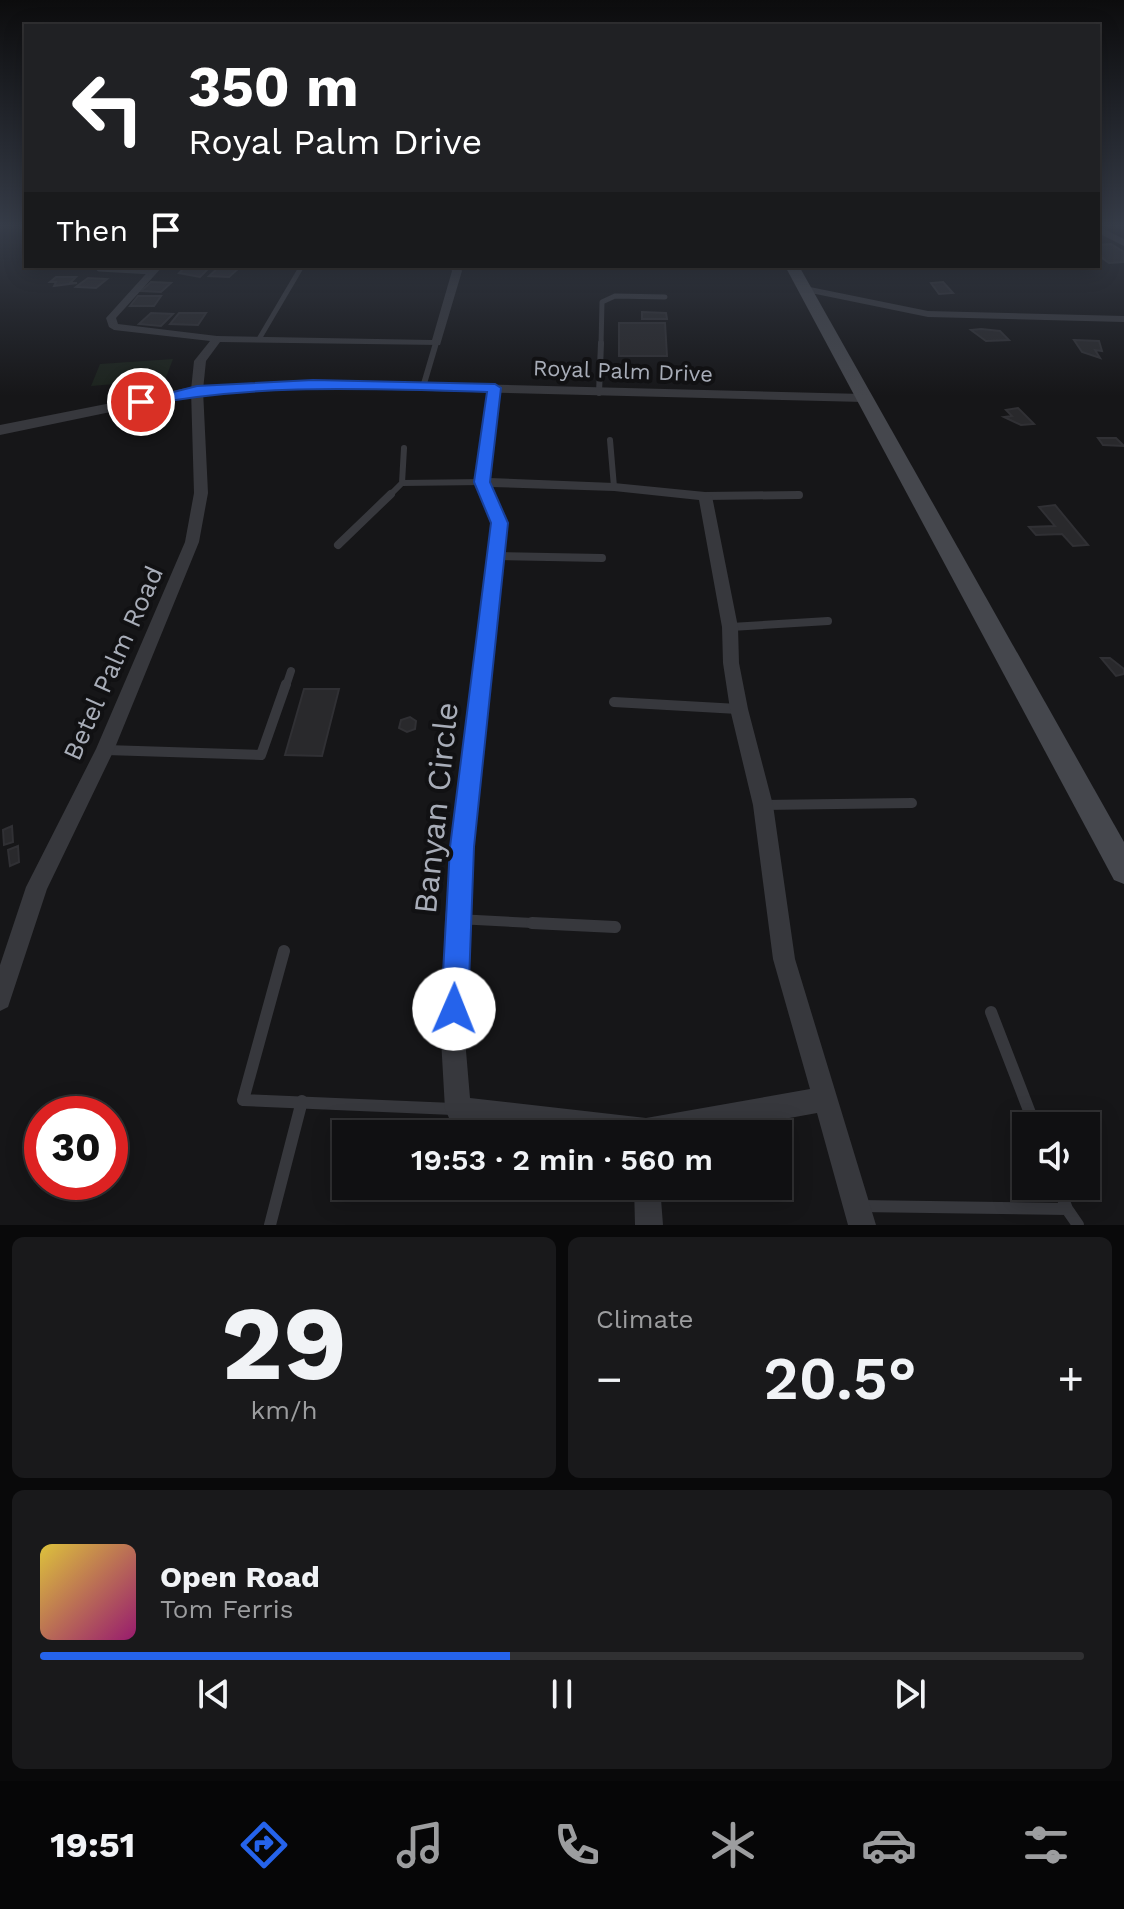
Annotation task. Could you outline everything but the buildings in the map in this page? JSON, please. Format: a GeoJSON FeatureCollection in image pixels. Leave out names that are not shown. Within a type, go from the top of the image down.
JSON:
{"type":"FeatureCollection","features":[{"type":"Feature","properties":{"kind":"main road"},"geometry":{"type":"LineString","coordinates":[[801,281],[1124,870]]}},
{"type":"Feature","properties":{"kind":"street"},"geometry":{"type":"LineString","coordinates":[[144,281],[111,318],[114,327],[217,339],[436,343],[454,281]]}},
{"type":"Feature","properties":{"kind":"street"},"geometry":{"type":"LineString","coordinates":[[805,289],[928,314],[1124,319]]}},
{"type":"Feature","properties":{"kind":"street","name":"Betel Palm Road"},"geometry":{"type":"LineString","coordinates":[[0,999],[37,887],[105,750],[192,542],[201,493],[197,390],[200,361],[217,339]]}},
{"type":"Feature","properties":{"kind":"street","name":"Royal Palm Drive"},"geometry":{"type":"LineString","coordinates":[[0,430],[197,390],[313,384],[864,398]]}},
{"type":"Feature","properties":{"kind":"street"},"geometry":{"type":"LineString","coordinates":[[495,388],[482,482],[614,487],[705,496],[730,627],[731,663],[739,709],[763,805],[784,959],[860,1215]]}},
{"type":"Feature","properties":{"kind":"street","name":"Banyan Circle"},"geometry":{"type":"LineString","coordinates":[[458,1109],[453,1039],[456,919],[499,523],[482,482]]}},
{"type":"Feature","properties":{"kind":"street"},"geometry":{"type":"LineString","coordinates":[[711,1120],[826,1099]]}},
{"type":"Feature","properties":{"kind":"street"},"geometry":{"type":"LineString","coordinates":[[458,1109],[548,1120]]}},
{"type":"Feature","properties":{"kind":"street"},"geometry":{"type":"LineString","coordinates":[[648,1200],[649,1225]]}},
{"type":"Feature","properties":{"kind":"lane"},"geometry":{"type":"LineString","coordinates":[[259,339],[293,281]]}},
{"type":"Feature","properties":{"kind":"lane"},"geometry":{"type":"LineString","coordinates":[[599,393],[602,302],[615,296],[665,297]]}},
{"type":"Feature","properties":{"kind":"lane"},"geometry":{"type":"LineString","coordinates":[[423,387],[436,343]]}},
{"type":"Feature","properties":{"kind":"lane"},"geometry":{"type":"LineString","coordinates":[[610,440],[614,487]]}},
{"type":"Feature","properties":{"kind":"lane"},"geometry":{"type":"LineString","coordinates":[[338,545],[402,483],[404,448]]}},
{"type":"Feature","properties":{"kind":"lane"},"geometry":{"type":"LineString","coordinates":[[402,483],[482,482]]}},
{"type":"Feature","properties":{"kind":"lane"},"geometry":{"type":"LineString","coordinates":[[705,496],[799,495]]}},
{"type":"Feature","properties":{"kind":"lane"},"geometry":{"type":"LineString","coordinates":[[494,556],[602,558]]}},
{"type":"Feature","properties":{"kind":"lane"},"geometry":{"type":"LineString","coordinates":[[730,627],[828,621]]}},
{"type":"Feature","properties":{"kind":"lane"},"geometry":{"type":"LineString","coordinates":[[105,750],[261,755],[291,671]]}},
{"type":"Feature","properties":{"kind":"lane"},"geometry":{"type":"LineString","coordinates":[[614,702],[739,709]]}},
{"type":"Feature","properties":{"kind":"lane"},"geometry":{"type":"LineString","coordinates":[[763,805],[912,803]]}},
{"type":"Feature","properties":{"kind":"lane"},"geometry":{"type":"LineString","coordinates":[[456,919],[615,927]]}},
{"type":"Feature","properties":{"kind":"lane"},"geometry":{"type":"LineString","coordinates":[[284,951],[243,1100],[458,1109]]}},
{"type":"Feature","properties":{"kind":"lane"},"geometry":{"type":"LineString","coordinates":[[991,1012],[1030,1112]]}},
{"type":"Feature","properties":{"kind":"lane"},"geometry":{"type":"LineString","coordinates":[[270,1225],[302,1101]]}},
{"type":"Feature","properties":{"kind":"lane"},"geometry":{"type":"LineString","coordinates":[[1063,1200],[1078,1225]]}},
{"type":"Feature","properties":{"kind":"lane"},"geometry":{"type":"LineString","coordinates":[[860,1215],[1067,1209]]}},
{"type":"Feature","properties":{"kind":"shaded area"},"geometry":{"type":"Polygon","coordinates":[[[173,359],[165,380],[91,386],[100,364],[173,359]]]}},
{"type":"Feature","properties":{"kind":"route"},"geometry":{"type":"LineString","coordinates":[[141,402],[197,390],[313,384],[495,388],[482,482],[499,523],[462,847],[456,919],[454,1009]]}}]}
